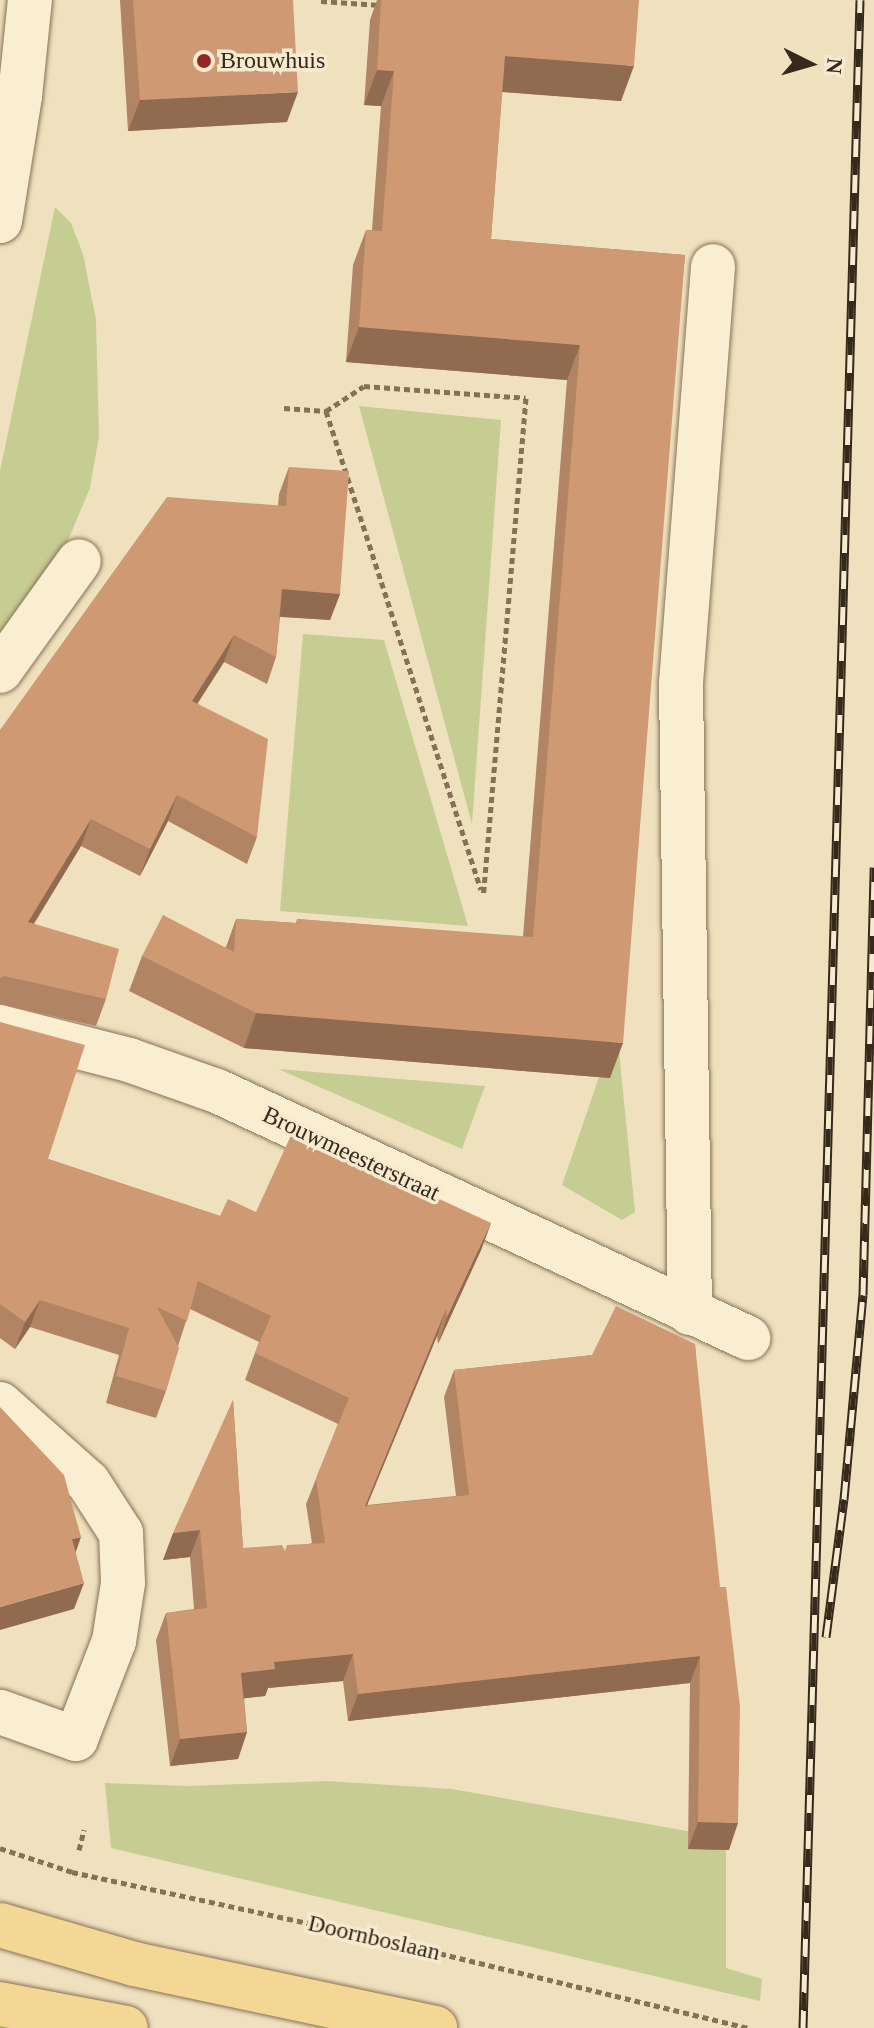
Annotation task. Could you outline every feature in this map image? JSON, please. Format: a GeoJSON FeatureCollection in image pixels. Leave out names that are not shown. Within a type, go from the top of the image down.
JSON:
{"type":"FeatureCollection","features":[{"type":"Feature","properties":{"kind":"main road"},"geometry":{"type":"LineString","coordinates":[[0,1925],[134,1964],[435,2028]]}},
{"type":"Feature","properties":{"kind":"main road"},"geometry":{"type":"LineString","coordinates":[[0,2004],[126,2028]]}},
{"type":"Feature","properties":{"kind":"street"},"geometry":{"type":"LineString","coordinates":[[0,221],[20,96],[30,0]]}},
{"type":"Feature","properties":{"kind":"street"},"geometry":{"type":"LineString","coordinates":[[690,1313],[681,683],[713,266]]}},
{"type":"Feature","properties":{"kind":"street"},"geometry":{"type":"LineString","coordinates":[[0,671],[79,561]]}},
{"type":"Feature","properties":{"kind":"street","name":"Brouwmeesterstraat"},"geometry":{"type":"LineString","coordinates":[[0,1027],[129,1060],[217,1091],[748,1338]]}},
{"type":"Feature","properties":{"kind":"street"},"geometry":{"type":"LineString","coordinates":[[0,1404],[88,1482],[121,1533],[123,1583],[114,1641],[76,1739],[0,1712]]}},
{"type":"Feature","properties":{"kind":"path"},"geometry":{"type":"LineString","coordinates":[[321,1],[387,6]]}},
{"type":"Feature","properties":{"kind":"path"},"geometry":{"type":"LineString","coordinates":[[284,408],[326,411],[364,386],[526,398],[483,895],[326,411]]}},
{"type":"Feature","properties":{"kind":"path"},"geometry":{"type":"LineString","coordinates":[[79,1850],[84,1830]]}},
{"type":"Feature","properties":{"kind":"path","name":"Doornboslaan"},"geometry":{"type":"LineString","coordinates":[[0,1848],[72,1872],[372,1937],[748,2028]]}},
{"type":"Feature","properties":{"kind":"green space"},"geometry":{"type":"Polygon","coordinates":[[[55,207],[71,223],[83,254],[96,320],[99,436],[90,488],[64,550],[0,647],[0,471],[55,207]]]}},
{"type":"Feature","properties":{"kind":"green space"},"geometry":{"type":"Polygon","coordinates":[[[359,406],[501,420],[472,824],[359,406]]]}},
{"type":"Feature","properties":{"kind":"green space"},"geometry":{"type":"Polygon","coordinates":[[[303,634],[384,640],[468,926],[280,911],[303,634]]]}},
{"type":"Feature","properties":{"kind":"green space"},"geometry":{"type":"Polygon","coordinates":[[[609,951],[635,1212],[622,1220],[562,1185],[600,1074],[609,951]]]}},
{"type":"Feature","properties":{"kind":"green space"},"geometry":{"type":"Polygon","coordinates":[[[278,1069],[485,1086],[462,1149],[278,1069]]]}},
{"type":"Feature","properties":{"kind":"green space"},"geometry":{"type":"Polygon","coordinates":[[[328,1781],[452,1789],[726,1838],[726,1968],[762,1979],[760,2001],[111,1848],[105,1783],[188,1786],[328,1781]]]}},
{"type":"Feature","properties":{"kind":"building","name":"Brouwhuis"},"geometry":{"type":"Polygon","coordinates":[[[133,0],[293,0],[298,92],[140,100],[133,0]]]}},
{"type":"Feature","properties":{"kind":"building"},"geometry":{"type":"Polygon","coordinates":[[[381,0],[639,0],[634,66],[505,56],[491,239],[685,255],[623,1043],[256,1013],[142,956],[163,915],[234,952],[236,919],[297,923],[297,919],[533,937],[580,345],[359,327],[366,230],[382,231],[394,71],[377,70],[381,0]]]}},
{"type":"Feature","properties":{"kind":"building"},"geometry":{"type":"Polygon","coordinates":[[[289,467],[349,471],[340,594],[282,589],[276,657],[234,635],[192,701],[268,739],[257,837],[177,795],[150,849],[91,819],[28,922],[119,949],[106,999],[4,976],[0,978],[0,730],[167,497],[286,506],[289,467]]]}},
{"type":"Feature","properties":{"kind":"building"},"geometry":{"type":"Polygon","coordinates":[[[0,1022],[85,1045],[48,1159],[220,1216],[228,1199],[256,1212],[293,1131],[491,1223],[447,1317],[446,1309],[365,1506],[469,1495],[454,1370],[592,1355],[616,1306],[695,1344],[720,1587],[726,1587],[740,1707],[738,1823],[698,1822],[700,1656],[358,1694],[353,1654],[274,1662],[275,1669],[241,1673],[247,1732],[180,1739],[166,1613],[207,1608],[200,1530],[173,1533],[233,1400],[243,1548],[282,1545],[285,1551],[287,1545],[325,1543],[316,1478],[349,1398],[255,1353],[271,1316],[198,1281],[187,1321],[157,1307],[179,1348],[166,1391],[116,1376],[129,1328],[40,1300],[25,1322],[0,1304],[0,1022]]]}},
{"type":"Feature","properties":{"kind":"building"},"geometry":{"type":"Polygon","coordinates":[[[0,1407],[64,1475],[81,1537],[72,1539],[84,1583],[0,1607],[0,1407]]]}},
{"type":"Feature","properties":{"kind":"railway"},"geometry":{"type":"LineString","coordinates":[[803,2028],[860,0]]}},
{"type":"Feature","properties":{"kind":"railway"},"geometry":{"type":"LineString","coordinates":[[826,1637],[844,1499],[863,1295],[874,867]]}},
{"type":"Feature","properties":{"kind":"place","name":"Brouwhuis"},"geometry":{"type":"Point","coordinates":[204,61]}}]}
